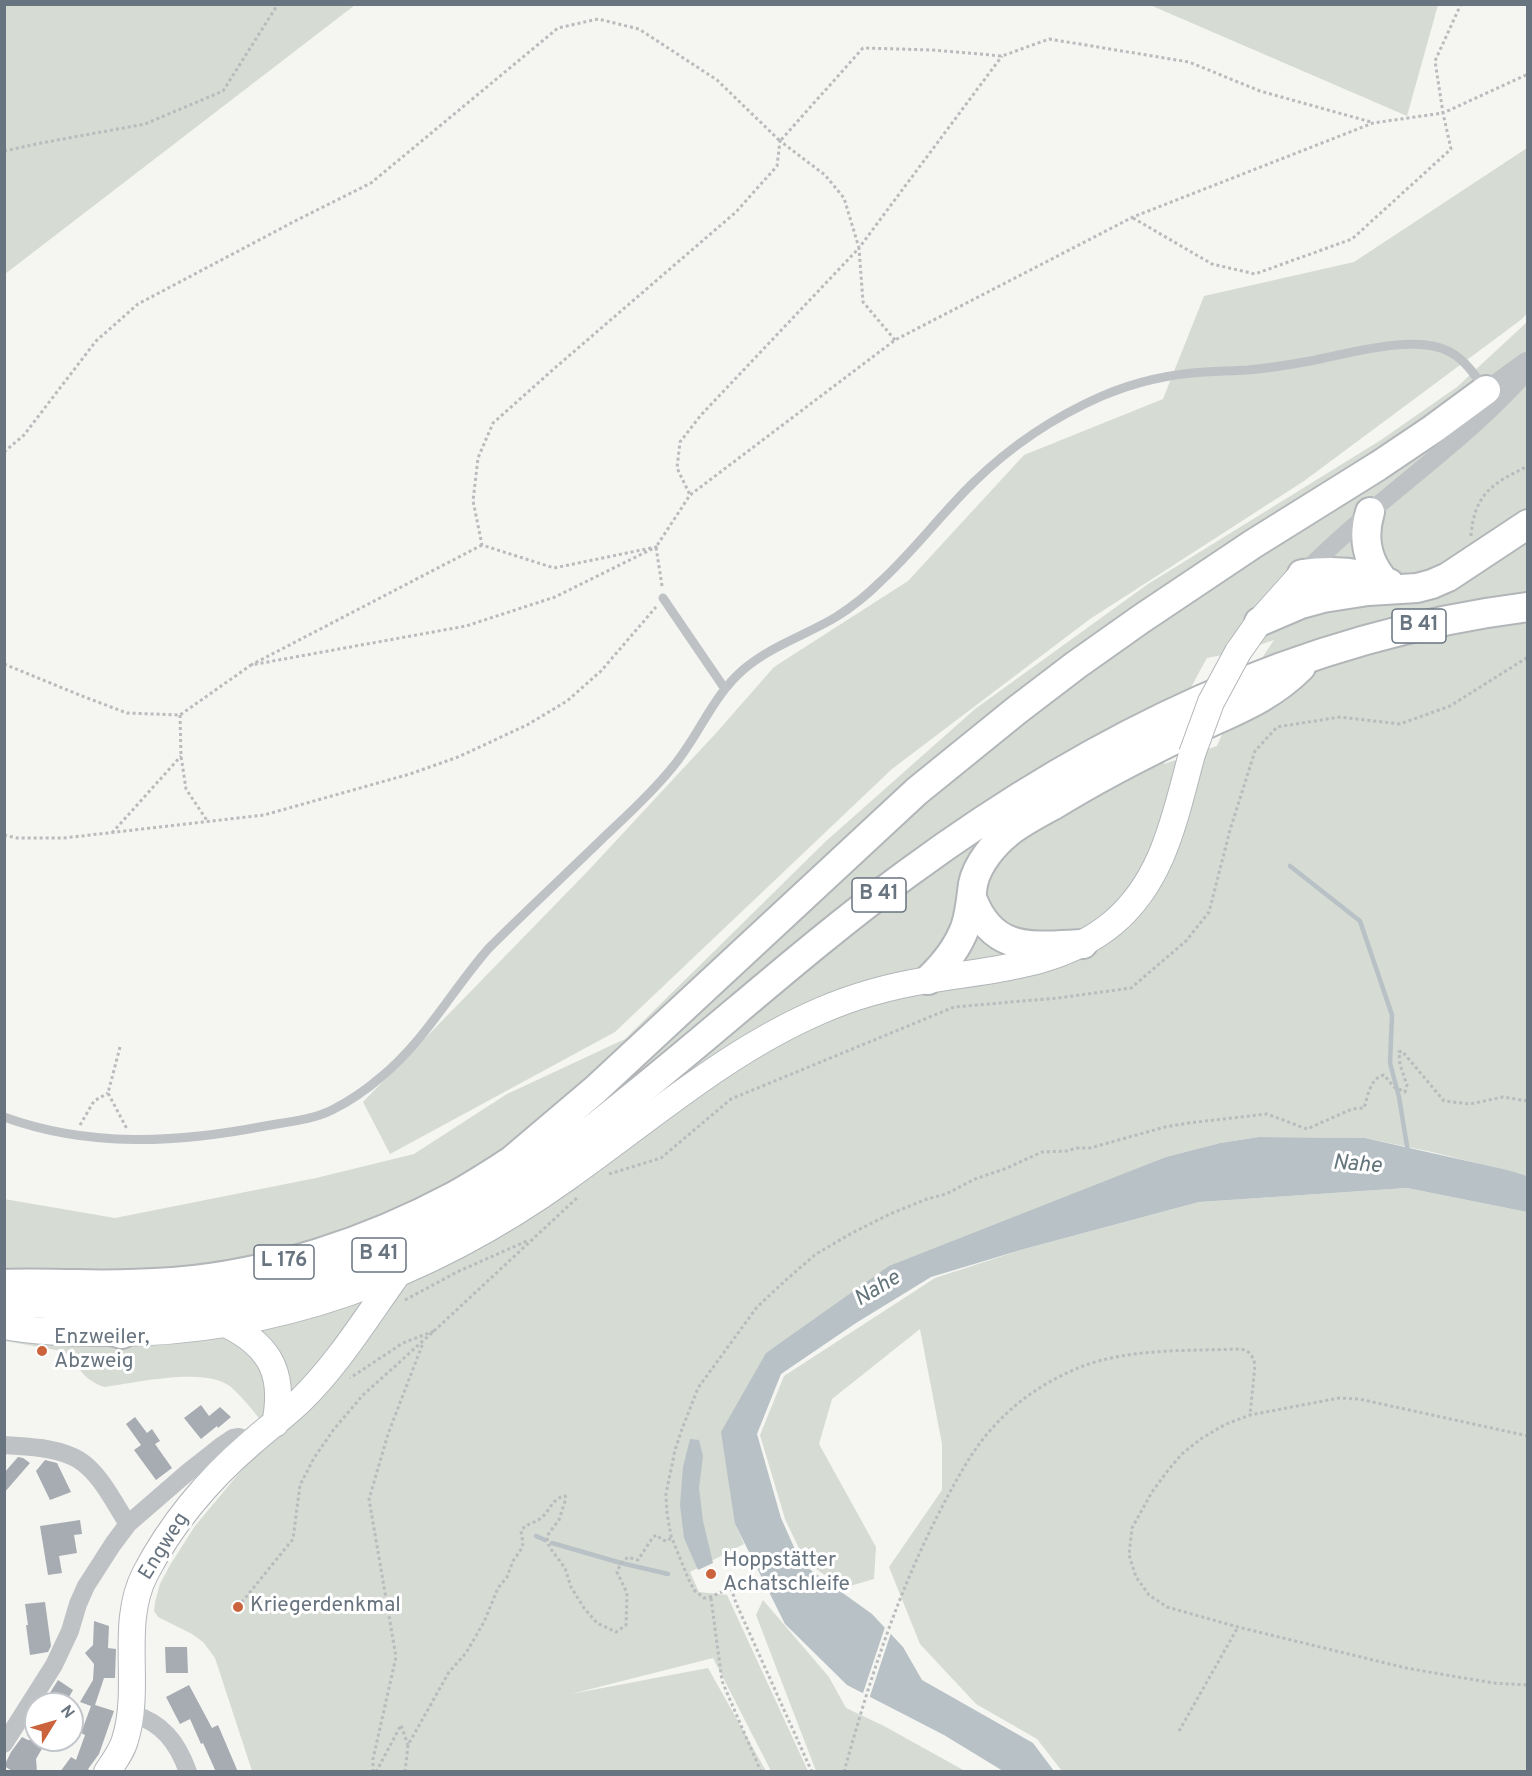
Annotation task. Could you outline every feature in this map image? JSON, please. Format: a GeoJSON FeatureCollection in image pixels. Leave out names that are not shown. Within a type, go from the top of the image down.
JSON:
{"type":"FeatureCollection","features":[{"type":"Feature","properties":{"kind":"main road"},"geometry":{"type":"LineString","coordinates":[[510,1162],[595,1090],[909,798],[1017,710],[1076,664],[1150,612],[1378,466],[1486,390]]}},
{"type":"Feature","properties":{"kind":"main road"},"geometry":{"type":"LineString","coordinates":[[1370,512],[1366,530],[1367,549],[1374,567],[1395,585]]}},
{"type":"Feature","properties":{"kind":"main road"},"geometry":{"type":"LineString","coordinates":[[1302,574],[1329,571],[1348,572],[1395,585],[1417,588],[1432,585],[1527,525]]}},
{"type":"Feature","properties":{"kind":"main road","name":"L 176"},"geometry":{"type":"LineString","coordinates":[[4,1326],[66,1333],[171,1332],[228,1325],[272,1316],[356,1291],[467,1241],[533,1201],[608,1149],[702,1078],[775,1032],[799,1020],[849,999],[892,987],[995,971],[1050,958],[1083,944],[1122,915],[1139,896],[1152,876],[1170,836],[1192,754],[1211,702],[1238,652],[1259,622],[1302,574]]}},
{"type":"Feature","properties":{"kind":"main road"},"geometry":{"type":"LineString","coordinates":[[1259,622],[1301,604],[1323,598],[1395,585]]}},
{"type":"Feature","properties":{"kind":"main road","name":"B 41"},"geometry":{"type":"LineString","coordinates":[[4,1301],[87,1307],[179,1304],[232,1297],[320,1276],[370,1259],[429,1233],[511,1186],[565,1150],[696,1046],[835,928],[950,842],[1011,802],[1116,742],[1204,697],[1314,655],[1432,622],[1527,607]]}},
{"type":"Feature","properties":{"kind":"main road"},"geometry":{"type":"LineString","coordinates":[[928,980],[950,957],[958,944],[969,913],[974,881],[980,867],[989,853],[1009,832],[1109,773],[1183,735],[1253,704],[1291,677],[1314,655]]}},
{"type":"Feature","properties":{"kind":"main road"},"geometry":{"type":"LineString","coordinates":[[972,897],[982,919],[1006,939],[1027,946],[1083,944]]}},
{"type":"Feature","properties":{"kind":"main road","name":"L 176"},"geometry":{"type":"LineString","coordinates":[[4,1276],[38,1282],[111,1284],[174,1281],[220,1276],[317,1254],[364,1237],[455,1196],[696,1046]]}},
{"type":"Feature","properties":{"kind":"main road","name":"Engweg"},"geometry":{"type":"LineString","coordinates":[[107,1772],[124,1742],[131,1713],[131,1635],[138,1593],[144,1575],[191,1505],[210,1483],[252,1442],[275,1424],[321,1378],[397,1274]]}},
{"type":"Feature","properties":{"kind":"main road"},"geometry":{"type":"LineString","coordinates":[[4,1284],[38,1282]]}},
{"type":"Feature","properties":{"kind":"main road","name":"L 176"},"geometry":{"type":"LineString","coordinates":[[4,1301],[122,1334]]}},
{"type":"Feature","properties":{"kind":"main road"},"geometry":{"type":"LineString","coordinates":[[228,1325],[254,1341],[272,1365],[278,1384],[279,1404],[275,1424]]}},
{"type":"Feature","properties":{"kind":"street"},"geometry":{"type":"LineString","coordinates":[[1486,390],[1527,360]]}},
{"type":"Feature","properties":{"kind":"street"},"geometry":{"type":"LineString","coordinates":[[1302,574],[1370,512],[1474,426],[1527,370]]}},
{"type":"Feature","properties":{"kind":"street"},"geometry":{"type":"LineString","coordinates":[[4,1744],[54,1665],[70,1631],[86,1586],[128,1524],[188,1472],[233,1438],[239,1437],[252,1442]]}},
{"type":"Feature","properties":{"kind":"street"},"geometry":{"type":"LineString","coordinates":[[4,1445],[48,1450],[79,1461],[102,1484],[128,1524]]}},
{"type":"Feature","properties":{"kind":"street"},"geometry":{"type":"LineString","coordinates":[[131,1713],[146,1717],[164,1731],[179,1751],[188,1772]]}},
{"type":"Feature","properties":{"kind":"lane"},"geometry":{"type":"LineString","coordinates":[[4,1117],[44,1129],[107,1140],[185,1138],[249,1130],[298,1120],[330,1111],[357,1096],[382,1077],[422,1036],[489,948],[523,913],[648,796],[674,766],[725,689],[742,671],[757,659],[836,617],[859,600],[881,582],[973,483],[1037,430],[1065,413],[1139,382],[1167,376],[1285,365],[1394,345],[1435,346],[1451,352],[1472,371],[1486,390]]}},
{"type":"Feature","properties":{"kind":"lane"},"geometry":{"type":"LineString","coordinates":[[663,598],[725,689]]}},
{"type":"Feature","properties":{"kind":"path"},"geometry":{"type":"LineString","coordinates":[[4,151],[145,124],[223,91],[278,4]]}},
{"type":"Feature","properties":{"kind":"path"},"geometry":{"type":"LineString","coordinates":[[1133,217],[1212,264],[1255,274],[1352,239],[1451,149],[1435,60],[1461,4]]}},
{"type":"Feature","properties":{"kind":"path"},"geometry":{"type":"LineString","coordinates":[[4,452],[24,435],[96,341],[138,304],[297,219],[371,183],[558,28],[598,19],[639,29],[717,80],[780,141],[825,175],[844,198],[860,248],[863,302],[896,340]]}},
{"type":"Feature","properties":{"kind":"path"},"geometry":{"type":"LineString","coordinates":[[482,545],[473,501],[478,458],[493,423],[736,212],[777,166],[780,141],[863,48],[933,50],[1002,56],[1049,39],[1189,62],[1260,91],[1373,123]]}},
{"type":"Feature","properties":{"kind":"path"},"geometry":{"type":"LineString","coordinates":[[690,495],[677,468],[680,442],[701,415],[860,248],[1002,56]]}},
{"type":"Feature","properties":{"kind":"path"},"geometry":{"type":"LineString","coordinates":[[251,665],[466,626],[555,597],[656,547],[690,495],[896,340],[1133,217],[1373,123],[1443,113],[1527,75]]}},
{"type":"Feature","properties":{"kind":"path"},"geometry":{"type":"LineString","coordinates":[[1472,560],[1470,546],[1472,524],[1484,493],[1504,477],[1527,466]]}},
{"type":"Feature","properties":{"kind":"path"},"geometry":{"type":"LineString","coordinates":[[4,664],[127,713],[180,715],[251,665],[482,545],[554,568],[656,547]]}},
{"type":"Feature","properties":{"kind":"path"},"geometry":{"type":"LineString","coordinates":[[4,835],[17,838],[64,838],[264,815],[410,774],[458,757],[527,724],[567,701],[601,671],[663,598],[656,547]]}},
{"type":"Feature","properties":{"kind":"path"},"geometry":{"type":"LineString","coordinates":[[180,715],[181,756],[186,789],[208,822]]}},
{"type":"Feature","properties":{"kind":"path"},"geometry":{"type":"LineString","coordinates":[[111,833],[181,756]]}},
{"type":"Feature","properties":{"kind":"path"},"geometry":{"type":"LineString","coordinates":[[120,1047],[108,1093],[133,1139]]}},
{"type":"Feature","properties":{"kind":"path"},"geometry":{"type":"LineString","coordinates":[[812,1772],[731,1588],[711,1598],[704,1598],[694,1590],[671,1536],[666,1494],[675,1450],[698,1388],[757,1307],[787,1278],[816,1254],[890,1214],[927,1198],[946,1194],[975,1179],[1042,1152],[1090,1148],[1165,1127],[1188,1123],[1267,1114],[1307,1129],[1352,1109],[1364,1108],[1374,1080],[1378,1076],[1384,1075],[1396,1088],[1406,1092],[1407,1084],[1400,1065],[1399,1052],[1402,1051],[1444,1101],[1470,1104],[1503,1097],[1527,1101]]}},
{"type":"Feature","properties":{"kind":"path"},"geometry":{"type":"LineString","coordinates":[[74,1135],[94,1101],[108,1093]]}},
{"type":"Feature","properties":{"kind":"path"},"geometry":{"type":"LineString","coordinates":[[402,1302],[457,1272],[533,1238]]}},
{"type":"Feature","properties":{"kind":"path"},"geometry":{"type":"LineString","coordinates":[[238,1607],[293,1539],[300,1485],[314,1458],[334,1429],[363,1395],[434,1331],[403,1343],[350,1378],[336,1380],[321,1378]]}},
{"type":"Feature","properties":{"kind":"path"},"geometry":{"type":"LineString","coordinates":[[374,1772],[373,1760],[396,1657],[369,1499],[388,1434],[423,1341]]}},
{"type":"Feature","properties":{"kind":"path"},"geometry":{"type":"LineString","coordinates":[[844,1772],[859,1715],[892,1616],[927,1536],[970,1456],[996,1423],[1028,1396],[1062,1375],[1085,1365],[1165,1352],[1241,1349],[1250,1353],[1255,1365],[1250,1415]]}},
{"type":"Feature","properties":{"kind":"path"},"geometry":{"type":"LineString","coordinates":[[1527,1436],[1359,1399],[1339,1398],[1250,1415],[1226,1424],[1202,1438],[1183,1453],[1152,1492],[1132,1528],[1128,1548],[1136,1577],[1149,1595],[1167,1607],[1238,1627],[1406,1668],[1493,1683],[1527,1685]]}},
{"type":"Feature","properties":{"kind":"path"},"geometry":{"type":"LineString","coordinates":[[405,1772],[408,1745],[449,1672],[466,1653],[484,1622],[498,1588],[507,1577],[513,1561],[522,1548],[522,1528],[540,1520],[554,1502],[565,1496],[559,1520],[547,1538],[550,1548],[565,1568],[572,1587],[597,1623],[616,1632],[626,1625],[627,1593],[617,1572],[621,1563],[628,1557],[638,1560],[653,1537],[657,1535],[662,1540],[668,1541],[671,1536]]}},
{"type":"Feature","properties":{"kind":"path"},"geometry":{"type":"LineString","coordinates":[[711,1598],[722,1681],[761,1772]]}},
{"type":"Feature","properties":{"kind":"path"},"geometry":{"type":"LineString","coordinates":[[1179,1731],[1238,1627]]}},
{"type":"Feature","properties":{"kind":"path"},"geometry":{"type":"LineString","coordinates":[[374,1772],[401,1725],[408,1745]]}},
{"type":"Feature","properties":{"kind":"shaded area"},"geometry":{"type":"Polygon","coordinates":[[[5,4],[355,4],[355,5],[5,274],[5,4]]]}},
{"type":"Feature","properties":{"kind":"shaded area"},"geometry":{"type":"Polygon","coordinates":[[[1150,5],[1438,5],[1407,116],[1150,5]]]}},
{"type":"Feature","properties":{"kind":"shaded area"},"geometry":{"type":"Polygon","coordinates":[[[1527,148],[1528,312],[1522,319],[1304,481],[1090,619],[892,769],[615,1032],[390,1154],[363,1102],[586,873],[774,667],[908,581],[1024,455],[1163,399],[1204,296],[1354,262],[1527,148]]]}},
{"type":"Feature","properties":{"kind":"shaded area"},"geometry":{"type":"Polygon","coordinates":[[[1527,322],[1527,1176],[1365,1138],[1259,1137],[1220,1143],[1166,1157],[1063,1199],[766,1353],[735,1524],[744,1544],[690,1572],[699,1592],[727,1595],[808,1771],[771,1771],[713,1658],[571,1694],[708,1668],[766,1771],[252,1771],[215,1658],[203,1642],[158,1617],[154,1611],[160,1584],[195,1526],[274,1436],[237,1392],[220,1381],[188,1377],[104,1387],[85,1376],[74,1356],[56,1350],[5,1341],[4,1199],[115,1218],[316,1178],[414,1154],[507,1094],[625,1039],[825,842],[975,709],[1148,584],[1381,440],[1457,387],[1527,322]],[[1274,640],[1238,652],[1207,658],[1181,709],[1164,764],[1217,746],[1243,691],[1274,640]]]}},
{"type":"Feature","properties":{"kind":"shaded area"},"geometry":{"type":"Polygon","coordinates":[[[1407,1188],[1527,1212],[1527,1771],[1062,1771],[1037,1739],[976,1704],[920,1644],[889,1567],[942,1490],[942,1444],[920,1329],[832,1399],[819,1444],[876,1547],[874,1579],[843,1588],[805,1561],[785,1519],[760,1435],[784,1376],[935,1278],[1024,1249],[1199,1202],[1407,1188]]]}},
{"type":"Feature","properties":{"kind":"shaded area"},"geometry":{"type":"Polygon","coordinates":[[[763,1600],[829,1677],[846,1708],[884,1726],[965,1771],[816,1771],[756,1615],[763,1600]]]}},
{"type":"Feature","properties":{"kind":"water","name":"Nahe"},"geometry":{"type":"Polygon","coordinates":[[[1259,1137],[1365,1138],[1507,1170],[1527,1176],[1527,1212],[1407,1188],[1199,1202],[1024,1249],[931,1277],[856,1323],[781,1374],[757,1434],[781,1518],[801,1563],[872,1614],[903,1647],[922,1680],[1033,1743],[1054,1771],[1003,1771],[944,1735],[847,1685],[785,1624],[735,1524],[721,1432],[766,1353],[889,1266],[1166,1157],[1220,1143],[1259,1137]]]}},
{"type":"Feature","properties":{"kind":"water"},"geometry":{"type":"Polygon","coordinates":[[[690,1439],[699,1440],[703,1456],[699,1488],[703,1521],[713,1563],[698,1570],[684,1538],[680,1505],[683,1467],[690,1439]]]}},
{"type":"Feature","properties":{"kind":"pier"},"geometry":{"type":"Polygon","coordinates":[[[886,1624],[892,1630],[869,1699],[862,1696],[886,1624]]]}},
{"type":"Feature","properties":{"kind":"building"},"geometry":{"type":"Polygon","coordinates":[[[201,1405],[209,1416],[220,1407],[231,1417],[201,1439],[184,1418],[201,1405]]]}},
{"type":"Feature","properties":{"kind":"building"},"geometry":{"type":"Polygon","coordinates":[[[135,1417],[147,1433],[152,1429],[160,1441],[155,1444],[172,1468],[156,1480],[134,1450],[141,1445],[126,1424],[135,1417]]]}},
{"type":"Feature","properties":{"kind":"building"},"geometry":{"type":"Polygon","coordinates":[[[18,1457],[30,1463],[4,1493],[4,1473],[18,1457]]]}},
{"type":"Feature","properties":{"kind":"building"},"geometry":{"type":"Polygon","coordinates":[[[45,1460],[57,1463],[71,1492],[50,1500],[36,1471],[45,1460]]]}},
{"type":"Feature","properties":{"kind":"building"},"geometry":{"type":"Polygon","coordinates":[[[80,1520],[82,1534],[74,1535],[77,1553],[59,1556],[62,1573],[48,1575],[40,1526],[80,1520]]]}},
{"type":"Feature","properties":{"kind":"building"},"geometry":{"type":"Polygon","coordinates":[[[45,1602],[51,1646],[48,1652],[30,1655],[25,1604],[45,1602]]]}},
{"type":"Feature","properties":{"kind":"building"},"geometry":{"type":"Polygon","coordinates":[[[94,1621],[109,1626],[108,1648],[116,1649],[115,1678],[104,1678],[95,1705],[114,1711],[99,1754],[88,1769],[92,1772],[60,1772],[71,1757],[76,1760],[79,1752],[84,1752],[84,1725],[91,1706],[84,1703],[84,1695],[93,1680],[94,1664],[85,1653],[93,1645],[94,1621]]]}},
{"type":"Feature","properties":{"kind":"building"},"geometry":{"type":"Polygon","coordinates":[[[165,1647],[187,1647],[188,1673],[166,1673],[165,1647]]]}},
{"type":"Feature","properties":{"kind":"building"},"geometry":{"type":"Polygon","coordinates":[[[58,1680],[73,1690],[72,1692],[50,1692],[58,1680]]]}},
{"type":"Feature","properties":{"kind":"building"},"geometry":{"type":"Polygon","coordinates":[[[189,1685],[212,1728],[218,1725],[238,1772],[216,1772],[190,1719],[180,1724],[166,1697],[189,1685]]]}},
{"type":"Feature","properties":{"kind":"building"},"geometry":{"type":"Polygon","coordinates":[[[22,1737],[24,1738],[24,1752],[40,1752],[36,1759],[37,1772],[14,1772],[4,1766],[22,1737]]]}},
{"type":"Feature","properties":{"kind":"waterway"},"geometry":{"type":"LineString","coordinates":[[1290,866],[1360,921],[1392,1015],[1390,1063],[1399,1097],[1408,1152]]}},
{"type":"Feature","properties":{"kind":"waterway"},"geometry":{"type":"LineString","coordinates":[[536,1536],[545,1540]]}},
{"type":"Feature","properties":{"kind":"waterway"},"geometry":{"type":"LineString","coordinates":[[552,1543],[668,1574]]}},
{"type":"Feature","properties":{"kind":"place","name":"Enzweiler, Abzweig"},"geometry":{"type":"Point","coordinates":[42,1351]}},
{"type":"Feature","properties":{"kind":"place","name":"Hoppstätter Achatschleife"},"geometry":{"type":"Point","coordinates":[711,1574]}},
{"type":"Feature","properties":{"kind":"place","name":"Kriegerdenkmal"},"geometry":{"type":"Point","coordinates":[238,1607]}}]}
